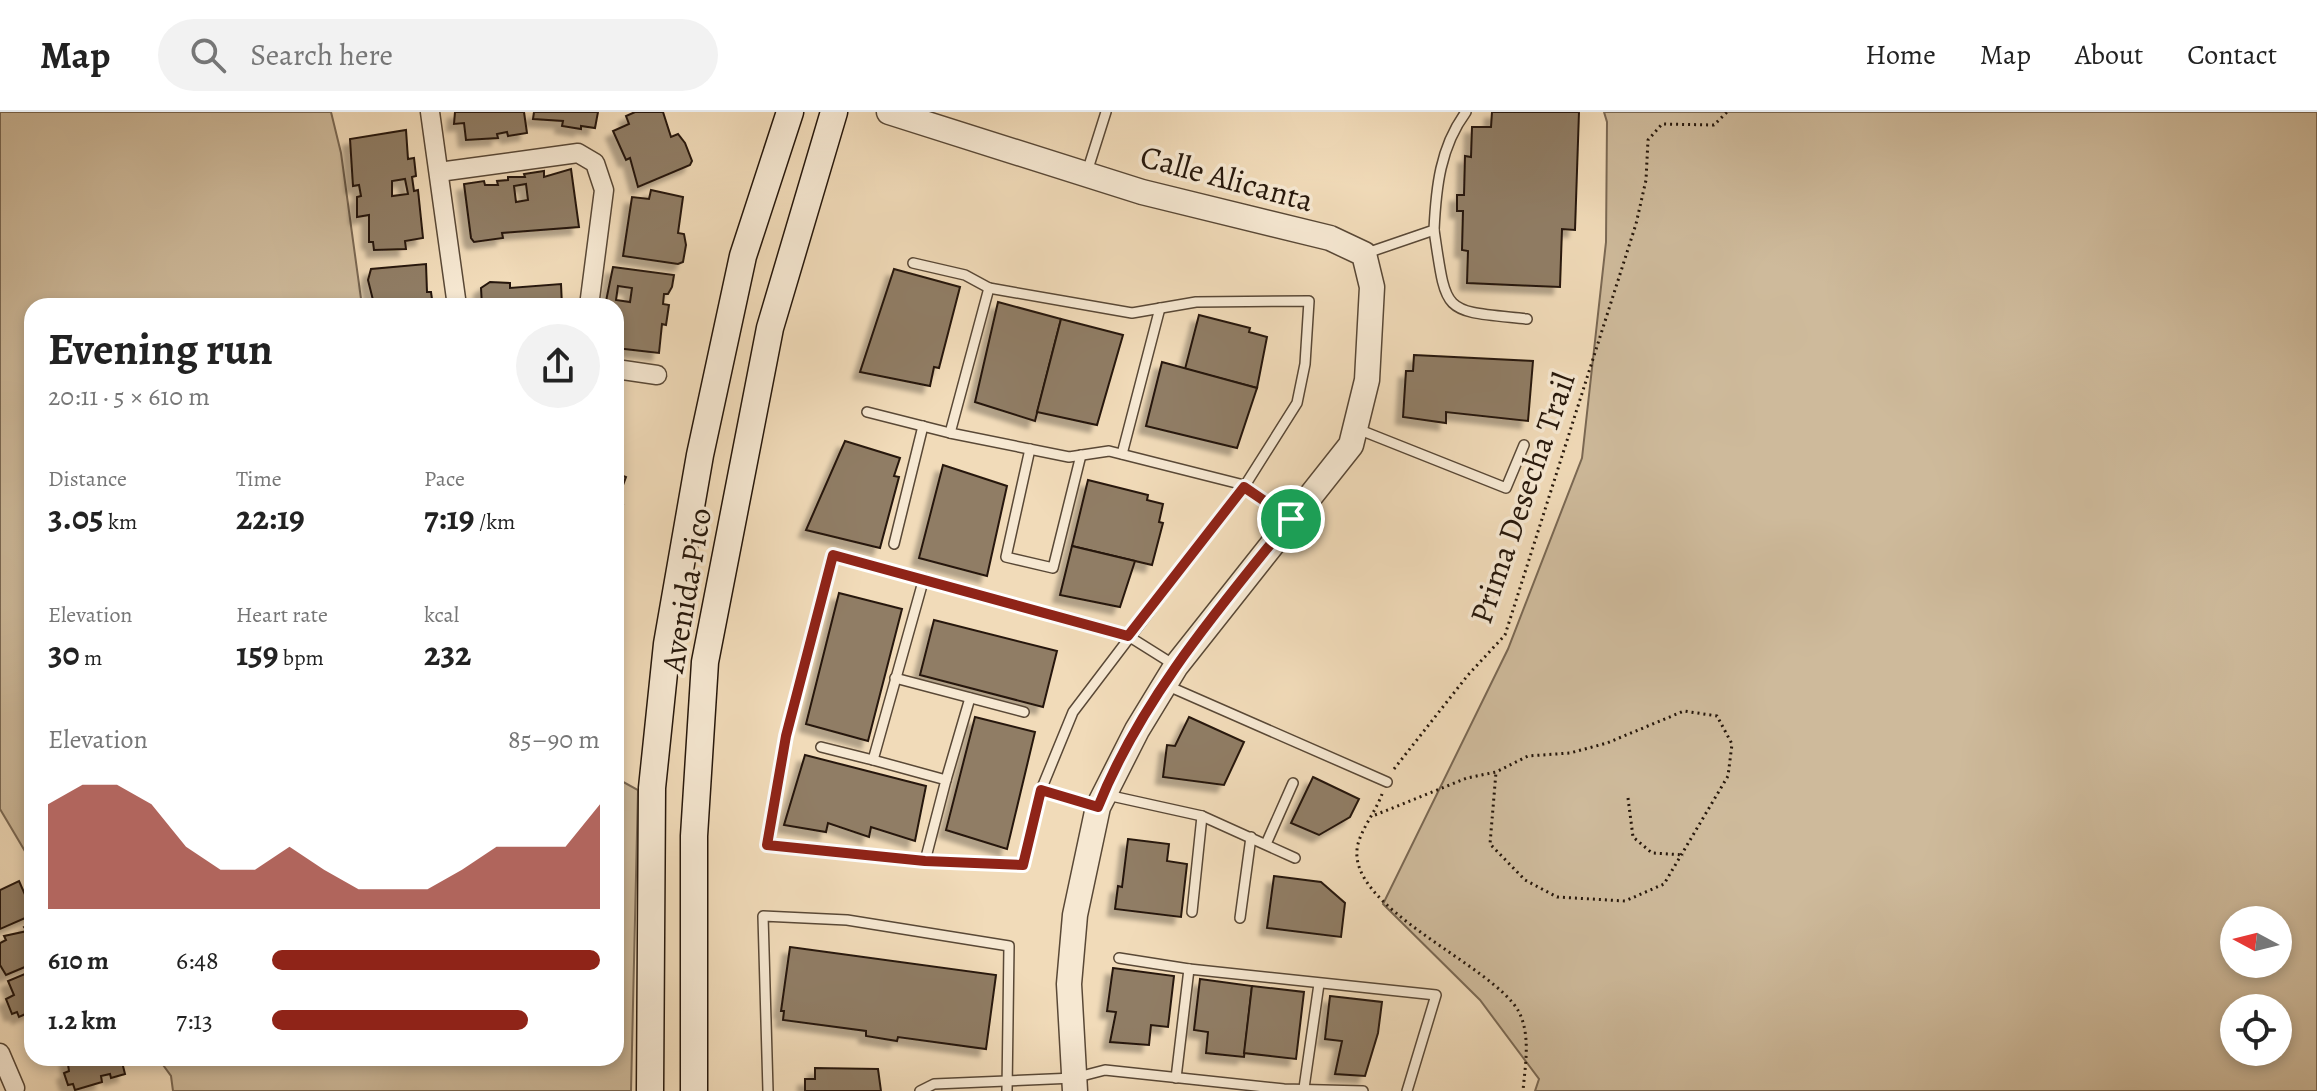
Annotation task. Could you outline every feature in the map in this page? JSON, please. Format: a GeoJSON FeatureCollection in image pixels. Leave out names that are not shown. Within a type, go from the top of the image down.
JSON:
{"type":"FeatureCollection","features":[{"type":"Feature","properties":{"kind":"main road","name":"Avenida Pico"},"geometry":{"type":"LineString","coordinates":[[650,1091],[652,788],[667,644],[700,455],[743,256],[790,112]]}},
{"type":"Feature","properties":{"kind":"main road","name":"Avenida Pico"},"geometry":{"type":"LineString","coordinates":[[694,1091],[694,836],[705,662],[770,328],[834,112]]}},
{"type":"Feature","properties":{"kind":"street"},"geometry":{"type":"LineString","coordinates":[[430,112],[456,298]]}},
{"type":"Feature","properties":{"kind":"street","name":"Calle Alicanta"},"geometry":{"type":"LineString","coordinates":[[889,112],[1087,172],[1142,192],[1330,238],[1364,254]]}},
{"type":"Feature","properties":{"kind":"street"},"geometry":{"type":"LineString","coordinates":[[439,172],[578,153],[595,163],[604,190],[590,298]]}},
{"type":"Feature","properties":{"kind":"street"},"geometry":{"type":"LineString","coordinates":[[1074,1085],[1069,984],[1073,929],[1101,800],[1170,675],[1351,445],[1367,380],[1372,287],[1364,254]]}},
{"type":"Feature","properties":{"kind":"street"},"geometry":{"type":"LineString","coordinates":[[624,370],[657,375]]}},
{"type":"Feature","properties":{"kind":"street"},"geometry":{"type":"LineString","coordinates":[[0,1053],[15,1088]]}},
{"type":"Feature","properties":{"kind":"lane"},"geometry":{"type":"LineString","coordinates":[[1087,172],[1106,112]]}},
{"type":"Feature","properties":{"kind":"lane"},"geometry":{"type":"LineString","coordinates":[[1466,112],[1452,131],[1436,185],[1434,230],[1441,281],[1451,306],[1462,312],[1527,319]]}},
{"type":"Feature","properties":{"kind":"lane"},"geometry":{"type":"LineString","coordinates":[[1364,254],[1434,230]]}},
{"type":"Feature","properties":{"kind":"lane"},"geometry":{"type":"LineString","coordinates":[[913,263],[965,275],[989,288],[1132,313],[1196,302],[1309,301],[1305,364],[1297,403],[1244,487],[1128,636],[1073,712],[1041,790],[1023,865],[925,861],[767,845],[786,736],[833,555],[1128,636],[1170,675],[1387,782]]}},
{"type":"Feature","properties":{"kind":"lane"},"geometry":{"type":"LineString","coordinates":[[950,433],[989,288]]}},
{"type":"Feature","properties":{"kind":"lane"},"geometry":{"type":"LineString","coordinates":[[1122,454],[1160,308]]}},
{"type":"Feature","properties":{"kind":"lane"},"geometry":{"type":"LineString","coordinates":[[867,412],[950,433],[1069,457],[1109,451],[1122,454],[1244,487],[1291,519]]}},
{"type":"Feature","properties":{"kind":"lane"},"geometry":{"type":"LineString","coordinates":[[894,544],[923,426]]}},
{"type":"Feature","properties":{"kind":"lane"},"geometry":{"type":"LineString","coordinates":[[1355,428],[1506,488],[1524,445]]}},
{"type":"Feature","properties":{"kind":"lane"},"geometry":{"type":"LineString","coordinates":[[1030,449],[1006,557],[1053,568],[1081,455]]}},
{"type":"Feature","properties":{"kind":"lane"},"geometry":{"type":"LineString","coordinates":[[873,760],[924,578]]}},
{"type":"Feature","properties":{"kind":"lane"},"geometry":{"type":"LineString","coordinates":[[895,678],[1024,712]]}},
{"type":"Feature","properties":{"kind":"lane"},"geometry":{"type":"LineString","coordinates":[[925,861],[970,698]]}},
{"type":"Feature","properties":{"kind":"lane"},"geometry":{"type":"LineString","coordinates":[[821,747],[946,780]]}},
{"type":"Feature","properties":{"kind":"lane"},"geometry":{"type":"LineString","coordinates":[[1266,844],[1293,783]]}},
{"type":"Feature","properties":{"kind":"lane"},"geometry":{"type":"LineString","coordinates":[[1041,790],[1202,816],[1295,858]]}},
{"type":"Feature","properties":{"kind":"lane"},"geometry":{"type":"LineString","coordinates":[[1192,912],[1202,816]]}},
{"type":"Feature","properties":{"kind":"lane"},"geometry":{"type":"LineString","coordinates":[[1240,918],[1251,837]]}},
{"type":"Feature","properties":{"kind":"lane"},"geometry":{"type":"LineString","coordinates":[[768,1091],[763,916],[847,920],[1009,946],[1006,1087]]}},
{"type":"Feature","properties":{"kind":"lane"},"geometry":{"type":"LineString","coordinates":[[1119,958],[1189,969],[1436,995],[1407,1091]]}},
{"type":"Feature","properties":{"kind":"lane"},"geometry":{"type":"LineString","coordinates":[[1176,1078],[1189,969]]}},
{"type":"Feature","properties":{"kind":"lane"},"geometry":{"type":"LineString","coordinates":[[1304,1088],[1319,984]]}},
{"type":"Feature","properties":{"kind":"lane"},"geometry":{"type":"LineString","coordinates":[[920,1091],[934,1084],[964,1087],[1074,1085],[1105,1070],[1176,1078],[1199,1086],[1363,1091]]}},
{"type":"Feature","properties":{"kind":"path","name":"Prima Desecha Trail"},"geometry":{"type":"LineString","coordinates":[[1523,1091],[1527,1047],[1519,1012],[1485,978],[1406,921],[1378,896],[1365,878],[1358,844],[1375,815],[1387,782],[1468,675],[1505,635],[1636,224],[1646,180],[1648,140],[1662,124],[1714,125],[1727,112]]}},
{"type":"Feature","properties":{"kind":"path"},"geometry":{"type":"LineString","coordinates":[[1375,815],[1467,778],[1496,772],[1528,756],[1570,753],[1607,743],[1684,711],[1717,716],[1732,744],[1728,776],[1684,855],[1664,884],[1625,901],[1557,897],[1525,880],[1490,844],[1496,772]]}},
{"type":"Feature","properties":{"kind":"path"},"geometry":{"type":"LineString","coordinates":[[1628,798],[1633,837],[1652,853],[1684,855]]}},
{"type":"Feature","properties":{"kind":"shaded area"},"geometry":{"type":"Polygon","coordinates":[[[0,112],[331,112],[341,153],[361,298],[24,298],[24,850],[0,809],[0,112]]]}},
{"type":"Feature","properties":{"kind":"shaded area"},"geometry":{"type":"Polygon","coordinates":[[[1604,112],[2317,112],[2317,1091],[1535,1091],[1539,1079],[1480,1000],[1383,904],[1508,649],[1582,458],[1606,242],[1607,122],[1604,112]]]}},
{"type":"Feature","properties":{"kind":"shaded area"},"geometry":{"type":"Polygon","coordinates":[[[624,782],[638,790],[631,1091],[173,1091],[171,1076],[164,1066],[624,1066],[624,782]]]}},
{"type":"Feature","properties":{"kind":"building"},"geometry":{"type":"Polygon","coordinates":[[[455,112],[524,112],[527,133],[508,136],[507,132],[497,134],[498,138],[466,140],[464,123],[454,124],[455,112]]]}},
{"type":"Feature","properties":{"kind":"building"},"geometry":{"type":"Polygon","coordinates":[[[534,112],[598,112],[595,128],[581,126],[581,129],[562,126],[563,121],[533,119],[534,112]]]}},
{"type":"Feature","properties":{"kind":"building"},"geometry":{"type":"Polygon","coordinates":[[[635,112],[663,112],[671,137],[678,134],[685,143],[692,161],[690,165],[638,187],[630,158],[626,160],[613,131],[629,124],[626,116],[635,112]]]}},
{"type":"Feature","properties":{"kind":"building"},"geometry":{"type":"Polygon","coordinates":[[[1492,112],[1579,112],[1575,230],[1562,229],[1560,287],[1467,283],[1468,251],[1462,250],[1463,211],[1457,211],[1457,195],[1464,195],[1465,156],[1471,157],[1472,127],[1491,127],[1492,112]]]}},
{"type":"Feature","properties":{"kind":"building"},"geometry":{"type":"Polygon","coordinates":[[[406,130],[408,159],[414,158],[416,176],[412,177],[414,191],[418,190],[423,238],[405,241],[406,249],[374,250],[373,242],[369,242],[369,215],[357,217],[357,197],[361,196],[359,185],[353,186],[350,139],[406,130]],[[405,179],[392,181],[392,196],[408,194],[405,179]]]}},
{"type":"Feature","properties":{"kind":"building"},"geometry":{"type":"Polygon","coordinates":[[[571,169],[579,227],[502,233],[503,238],[474,242],[464,184],[484,181],[485,185],[498,185],[497,181],[508,180],[508,177],[525,177],[524,174],[544,171],[544,177],[571,169]],[[526,184],[514,186],[516,202],[528,200],[526,184]]]}},
{"type":"Feature","properties":{"kind":"building"},"geometry":{"type":"Polygon","coordinates":[[[651,190],[683,197],[678,233],[684,234],[686,245],[683,262],[678,264],[623,256],[632,197],[649,199],[651,190]]]}},
{"type":"Feature","properties":{"kind":"building"},"geometry":{"type":"Polygon","coordinates":[[[426,264],[427,292],[431,292],[432,298],[372,298],[368,280],[371,269],[426,264]]]}},
{"type":"Feature","properties":{"kind":"building"},"geometry":{"type":"Polygon","coordinates":[[[613,267],[674,275],[672,287],[668,294],[664,294],[663,304],[669,305],[666,325],[662,324],[659,353],[624,349],[624,301],[630,302],[632,288],[618,286],[616,298],[607,298],[613,267]]]}},
{"type":"Feature","properties":{"kind":"building"},"geometry":{"type":"Polygon","coordinates":[[[894,269],[960,287],[939,368],[934,367],[930,386],[860,372],[894,269]]]}},
{"type":"Feature","properties":{"kind":"building"},"geometry":{"type":"Polygon","coordinates":[[[490,282],[510,283],[510,288],[561,284],[562,298],[482,298],[481,288],[490,282]]]}},
{"type":"Feature","properties":{"kind":"building"},"geometry":{"type":"Polygon","coordinates":[[[998,302],[1061,319],[1035,421],[975,402],[998,302]]]}},
{"type":"Feature","properties":{"kind":"building"},"geometry":{"type":"Polygon","coordinates":[[[1199,315],[1250,328],[1249,332],[1267,337],[1257,388],[1185,369],[1199,315]]]}},
{"type":"Feature","properties":{"kind":"building"},"geometry":{"type":"Polygon","coordinates":[[[1061,319],[1123,335],[1097,425],[1037,412],[1061,319]]]}},
{"type":"Feature","properties":{"kind":"building"},"geometry":{"type":"Polygon","coordinates":[[[1414,355],[1533,361],[1528,421],[1446,412],[1446,423],[1403,417],[1406,371],[1413,371],[1414,355]]]}},
{"type":"Feature","properties":{"kind":"building"},"geometry":{"type":"Polygon","coordinates":[[[1162,362],[1257,388],[1237,448],[1146,426],[1162,362]]]}},
{"type":"Feature","properties":{"kind":"building"},"geometry":{"type":"Polygon","coordinates":[[[845,441],[900,458],[894,476],[899,477],[880,548],[806,530],[845,441]]]}},
{"type":"Feature","properties":{"kind":"building"},"geometry":{"type":"Polygon","coordinates":[[[943,465],[1007,486],[987,576],[919,558],[943,465]]]}},
{"type":"Feature","properties":{"kind":"building"},"geometry":{"type":"Polygon","coordinates":[[[1088,480],[1148,495],[1147,500],[1163,504],[1159,522],[1163,523],[1152,565],[1072,546],[1088,480]]]}},
{"type":"Feature","properties":{"kind":"building"},"geometry":{"type":"Polygon","coordinates":[[[1072,546],[1135,561],[1120,607],[1060,595],[1072,546]]]}},
{"type":"Feature","properties":{"kind":"building"},"geometry":{"type":"Polygon","coordinates":[[[839,593],[902,609],[868,741],[806,724],[839,593]]]}},
{"type":"Feature","properties":{"kind":"building"},"geometry":{"type":"Polygon","coordinates":[[[934,620],[1057,651],[1043,707],[920,675],[934,620]]]}},
{"type":"Feature","properties":{"kind":"building"},"geometry":{"type":"Polygon","coordinates":[[[975,717],[1035,732],[1007,849],[946,830],[975,717]]]}},
{"type":"Feature","properties":{"kind":"building"},"geometry":{"type":"Polygon","coordinates":[[[1189,717],[1244,742],[1224,785],[1163,777],[1167,745],[1175,746],[1189,717]]]}},
{"type":"Feature","properties":{"kind":"building"},"geometry":{"type":"Polygon","coordinates":[[[805,755],[926,786],[915,841],[871,827],[869,837],[828,823],[826,832],[784,825],[805,755]]]}},
{"type":"Feature","properties":{"kind":"building"},"geometry":{"type":"Polygon","coordinates":[[[1313,777],[1359,799],[1350,817],[1319,835],[1291,823],[1313,777]]]}},
{"type":"Feature","properties":{"kind":"building"},"geometry":{"type":"Polygon","coordinates":[[[1128,839],[1169,844],[1167,861],[1187,864],[1181,917],[1115,909],[1118,886],[1122,887],[1128,839]]]}},
{"type":"Feature","properties":{"kind":"building"},"geometry":{"type":"Polygon","coordinates":[[[1274,876],[1321,882],[1345,903],[1341,937],[1267,928],[1274,876]]]}},
{"type":"Feature","properties":{"kind":"building"},"geometry":{"type":"Polygon","coordinates":[[[19,881],[24,892],[24,918],[0,929],[0,890],[19,881]]]}},
{"type":"Feature","properties":{"kind":"building"},"geometry":{"type":"Polygon","coordinates":[[[24,932],[24,967],[6,975],[0,965],[0,943],[6,940],[4,936],[24,932]]]}},
{"type":"Feature","properties":{"kind":"building"},"geometry":{"type":"Polygon","coordinates":[[[790,947],[996,975],[986,1049],[898,1037],[897,1041],[866,1036],[866,1031],[783,1020],[784,1011],[781,1011],[790,947]]]}},
{"type":"Feature","properties":{"kind":"building"},"geometry":{"type":"Polygon","coordinates":[[[1113,968],[1174,976],[1168,1027],[1151,1025],[1149,1045],[1110,1042],[1116,1012],[1107,1011],[1113,968]]]}},
{"type":"Feature","properties":{"kind":"building"},"geometry":{"type":"Polygon","coordinates":[[[24,974],[24,1015],[19,1017],[17,1012],[12,1014],[6,999],[14,995],[8,981],[24,974]]]}},
{"type":"Feature","properties":{"kind":"building"},"geometry":{"type":"Polygon","coordinates":[[[1200,979],[1252,986],[1244,1057],[1206,1053],[1208,1032],[1194,1030],[1200,979]]]}},
{"type":"Feature","properties":{"kind":"building"},"geometry":{"type":"Polygon","coordinates":[[[1252,986],[1304,992],[1296,1059],[1244,1053],[1252,986]]]}},
{"type":"Feature","properties":{"kind":"building"},"geometry":{"type":"Polygon","coordinates":[[[1330,996],[1382,1002],[1378,1033],[1365,1076],[1335,1074],[1342,1041],[1325,1039],[1330,996]]]}},
{"type":"Feature","properties":{"kind":"building"},"geometry":{"type":"Polygon","coordinates":[[[68,1066],[123,1066],[125,1074],[111,1078],[110,1074],[101,1076],[102,1082],[75,1090],[73,1084],[68,1085],[64,1073],[69,1071],[68,1066]]]}},
{"type":"Feature","properties":{"kind":"building"},"geometry":{"type":"Polygon","coordinates":[[[815,1068],[878,1069],[881,1091],[805,1091],[805,1079],[815,1079],[815,1068]]]}},
{"type":"Feature","properties":{"kind":"route"},"geometry":{"type":"LineString","coordinates":[[1244,487],[1291,519],[1176,666],[1137,730],[1098,807],[1041,790],[1023,865],[925,861],[767,845],[786,736],[833,555],[1128,636],[1244,487]]}}]}
